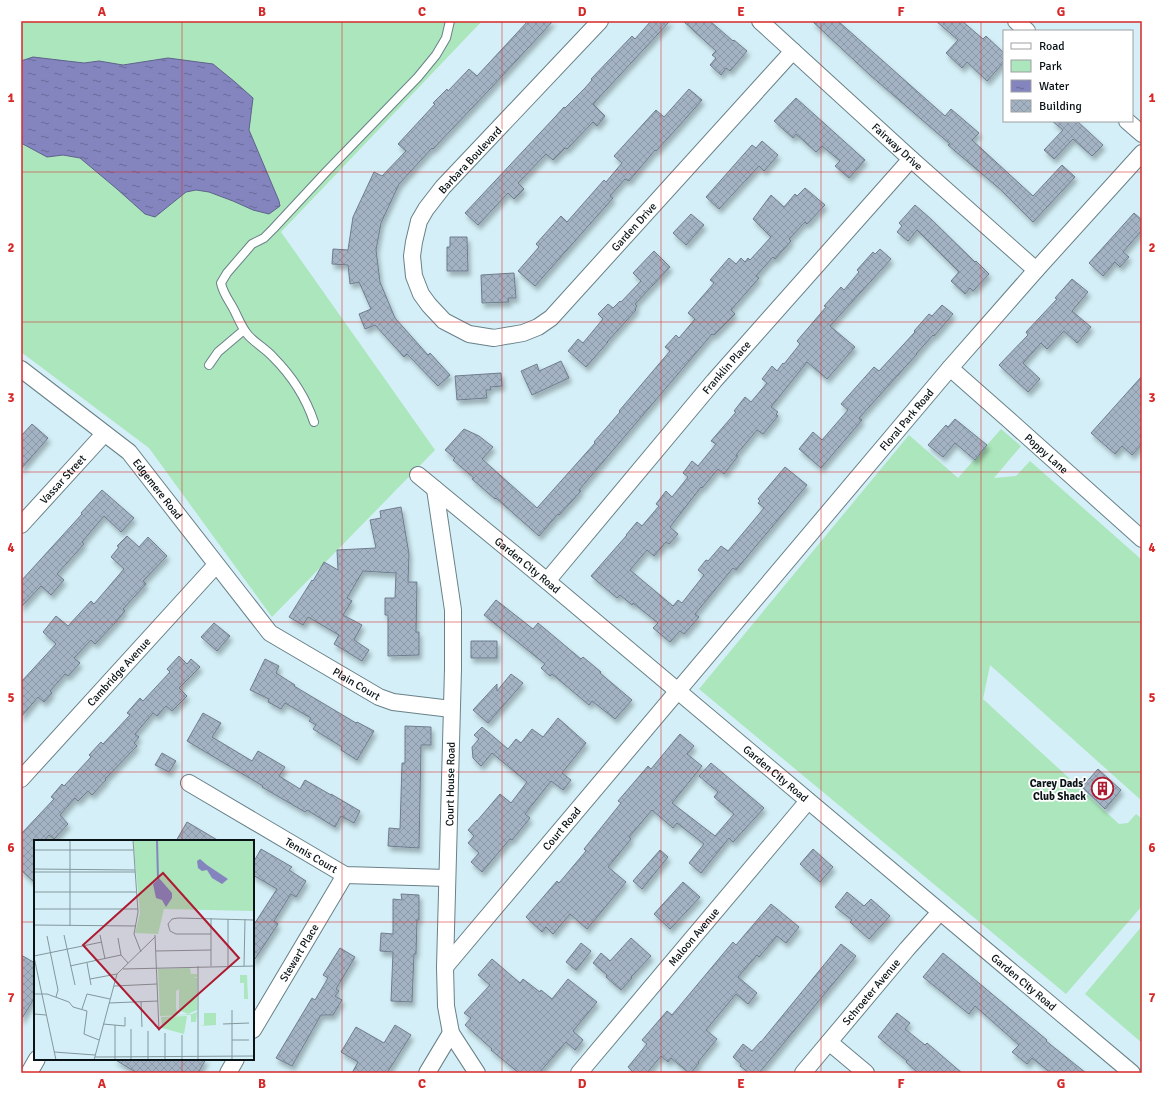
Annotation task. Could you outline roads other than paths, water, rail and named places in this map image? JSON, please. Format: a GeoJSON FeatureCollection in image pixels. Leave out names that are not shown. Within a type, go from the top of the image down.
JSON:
{"type":"FeatureCollection","features":[{"type":"Feature","properties":{"kind":"street","name":"Barbara Boulevard"},"geometry":{"type":"LineString","coordinates":[[444,321],[421,294],[414,276],[412,256],[419,221],[426,209],[443,187],[600,21]]}},
{"type":"Feature","properties":{"kind":"street","name":"Fairway Drive"},"geometry":{"type":"LineString","coordinates":[[760,21],[911,159],[1036,270]]}},
{"type":"Feature","properties":{"kind":"street"},"geometry":{"type":"LineString","coordinates":[[1016,21],[1026,30]]}},
{"type":"Feature","properties":{"kind":"street","name":"Garden Drive"},"geometry":{"type":"LineString","coordinates":[[444,321],[469,334],[494,338],[523,333],[538,327],[551,318],[793,51]]}},
{"type":"Feature","properties":{"kind":"street"},"geometry":{"type":"LineString","coordinates":[[1128,122],[1142,134]]}},
{"type":"Feature","properties":{"kind":"street","name":"Floral Park Road"},"geometry":{"type":"LineString","coordinates":[[677,691],[950,368],[1142,152]]}},
{"type":"Feature","properties":{"kind":"street","name":"Franklin Place"},"geometry":{"type":"LineString","coordinates":[[546,581],[714,381],[911,159]]}},
{"type":"Feature","properties":{"kind":"street","name":"Poppy Lane"},"geometry":{"type":"LineString","coordinates":[[950,368],[1142,539]]}},
{"type":"Feature","properties":{"kind":"street","name":"Edgemere Road"},"geometry":{"type":"LineString","coordinates":[[21,369],[129,452],[270,633]]}},
{"type":"Feature","properties":{"kind":"street","name":"Vassar Street"},"geometry":{"type":"LineString","coordinates":[[21,525],[104,434]]}},
{"type":"Feature","properties":{"kind":"street","name":"Garden City Road"},"geometry":{"type":"LineString","coordinates":[[418,475],[1132,1073]]}},
{"type":"Feature","properties":{"kind":"street","name":"Court House Road"},"geometry":{"type":"LineString","coordinates":[[435,489],[453,610],[453,669],[445,967],[446,1006],[451,1032],[476,1073]]}},
{"type":"Feature","properties":{"kind":"street","name":"Cambridge Avenue"},"geometry":{"type":"LineString","coordinates":[[21,779],[216,565]]}},
{"type":"Feature","properties":{"kind":"street","name":"Plain Court"},"geometry":{"type":"LineString","coordinates":[[270,633],[379,697],[393,702],[451,709]]}},
{"type":"Feature","properties":{"kind":"street","name":"Court Road"},"geometry":{"type":"LineString","coordinates":[[445,967],[677,691]]}},
{"type":"Feature","properties":{"kind":"street","name":"Tennis Court"},"geometry":{"type":"LineString","coordinates":[[189,782],[344,875],[448,878]]}},
{"type":"Feature","properties":{"kind":"street","name":"Maloon Avenue"},"geometry":{"type":"LineString","coordinates":[[579,1073],[808,801]]}},
{"type":"Feature","properties":{"kind":"street","name":"Stewart Place"},"geometry":{"type":"LineString","coordinates":[[254,1024],[344,875]]}},
{"type":"Feature","properties":{"kind":"street","name":"Schroeter Avenue"},"geometry":{"type":"LineString","coordinates":[[803,1073],[907,948],[940,912]]}},
{"type":"Feature","properties":{"kind":"street"},"geometry":{"type":"LineString","coordinates":[[427,1073],[451,1032]]}},
{"type":"Feature","properties":{"kind":"street"},"geometry":{"type":"LineString","coordinates":[[829,1042],[866,1073]]}},
{"type":"Feature","properties":{"kind":"street"},"geometry":{"type":"LineString","coordinates":[[29,1073],[36,1060]]}},
{"type":"Feature","properties":{"kind":"street"},"geometry":{"type":"LineString","coordinates":[[228,1073],[235,1060]]}},
{"type":"Feature","properties":{"kind":"lane"},"geometry":{"type":"LineString","coordinates":[[314,422],[311,411],[301,393],[286,372],[272,356],[244,330],[222,290],[221,283],[252,244],[264,238],[274,229],[326,172],[418,77],[436,55],[446,38],[450,21]]}},
{"type":"Feature","properties":{"kind":"lane"},"geometry":{"type":"LineString","coordinates":[[209,365],[218,352],[244,330]]}},
{"type":"Feature","properties":{"kind":"water"},"geometry":{"type":"Polygon","coordinates":[[[33,57],[84,63],[99,61],[123,65],[168,58],[213,64],[253,98],[249,130],[280,206],[269,214],[253,210],[209,192],[196,190],[186,192],[155,217],[145,214],[80,158],[63,155],[47,157],[21,143],[21,61],[33,57]]]}},
{"type":"Feature","properties":{"kind":"place","name":"Carey Dads’ Club Shack"},"geometry":{"type":"Point","coordinates":[1102,789]}}]}
